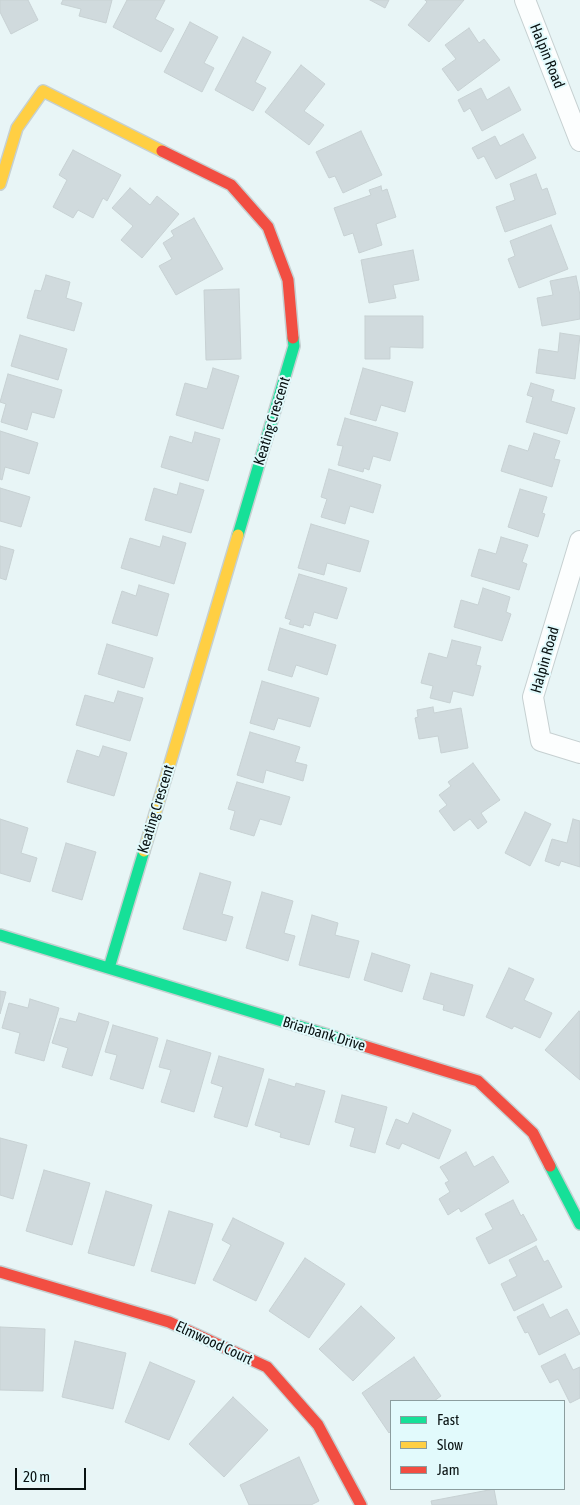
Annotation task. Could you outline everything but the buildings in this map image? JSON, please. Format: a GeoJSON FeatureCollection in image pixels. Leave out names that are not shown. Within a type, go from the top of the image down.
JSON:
{"type":"FeatureCollection","features":[{"type":"Feature","properties":{"kind":"street","name":"Halpin Road"},"geometry":{"type":"LineString","coordinates":[[524,0],[579,132]]}},
{"type":"Feature","properties":{"kind":"street","name":"Keating Crescent"},"geometry":{"type":"LineString","coordinates":[[0,184],[17,128],[43,91],[231,186],[268,227],[288,280],[294,346],[109,968]]}},
{"type":"Feature","properties":{"kind":"street","name":"Halpin Road"},"geometry":{"type":"LineString","coordinates":[[580,541],[533,697],[541,741],[580,753]]}},
{"type":"Feature","properties":{"kind":"street","name":"Briarbank Drive"},"geometry":{"type":"LineString","coordinates":[[0,935],[478,1081],[533,1133],[580,1224]]}},
{"type":"Feature","properties":{"kind":"street","name":"Elmwood Court"},"geometry":{"type":"LineString","coordinates":[[0,1272],[169,1322],[266,1366],[318,1424],[361,1505]]}},
{"type":"Feature","properties":{"kind":"traffic: fast"},"geometry":{"type":"LineString","coordinates":[[238,535],[294,346],[293,338]]}},
{"type":"Feature","properties":{"kind":"traffic: fast"},"geometry":{"type":"LineString","coordinates":[[109,968],[144,851]]}},
{"type":"Feature","properties":{"kind":"traffic: fast"},"geometry":{"type":"LineString","coordinates":[[0,935],[364,1046]]}},
{"type":"Feature","properties":{"kind":"traffic: fast"},"geometry":{"type":"LineString","coordinates":[[550,1166],[580,1224]]}},
{"type":"Feature","properties":{"kind":"traffic: slow"},"geometry":{"type":"LineString","coordinates":[[0,184],[17,128],[43,91],[162,151]]}},
{"type":"Feature","properties":{"kind":"traffic: slow"},"geometry":{"type":"LineString","coordinates":[[144,851],[238,535]]}},
{"type":"Feature","properties":{"kind":"traffic: jam"},"geometry":{"type":"LineString","coordinates":[[162,151],[231,185],[268,227],[288,280],[293,338]]}},
{"type":"Feature","properties":{"kind":"traffic: jam"},"geometry":{"type":"LineString","coordinates":[[364,1046],[478,1081],[533,1133],[550,1166]]}},
{"type":"Feature","properties":{"kind":"traffic: jam"},"geometry":{"type":"LineString","coordinates":[[0,1272],[169,1322],[267,1367],[318,1425],[361,1505]]}}]}
